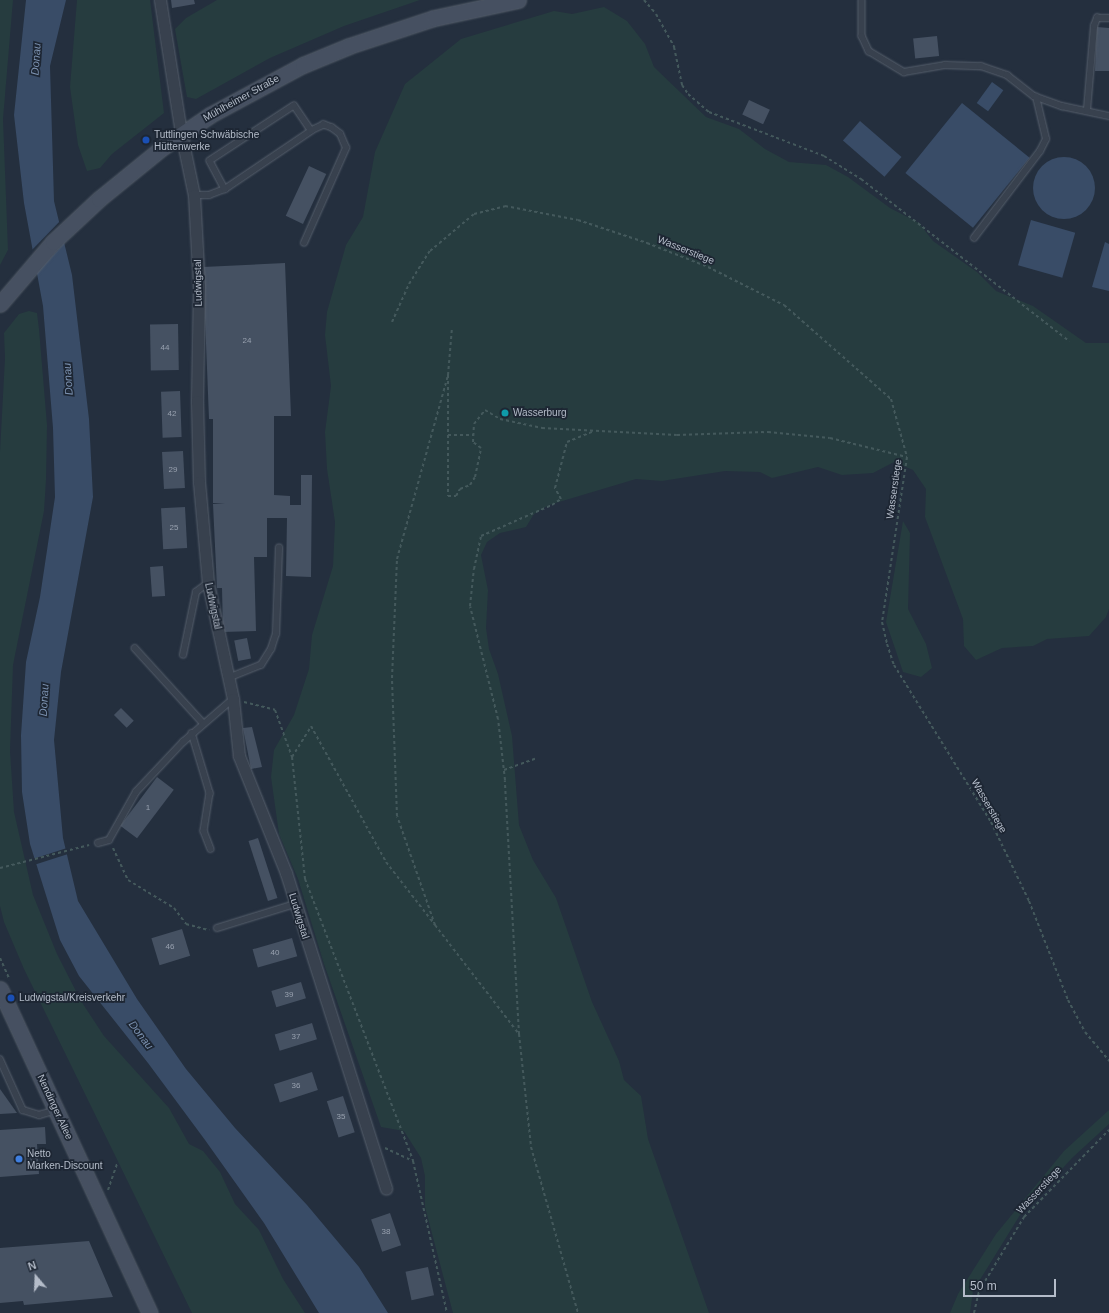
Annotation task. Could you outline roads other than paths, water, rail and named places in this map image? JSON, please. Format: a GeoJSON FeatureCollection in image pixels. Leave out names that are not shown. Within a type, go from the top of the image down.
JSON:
{"type":"FeatureCollection","features":[{"type":"Feature","properties":{"kind":"main road","name":"Mühlheimer Straße"},"geometry":{"type":"LineString","coordinates":[[0,304],[11,289],[53,242],[135,167],[181,133],[262,86],[349,46],[434,18],[518,0]]}},
{"type":"Feature","properties":{"kind":"main road","name":"Nendinger Allee"},"geometry":{"type":"LineString","coordinates":[[0,988],[150,1313]]}},
{"type":"Feature","properties":{"kind":"street","name":"Ludwigstal"},"geometry":{"type":"LineString","coordinates":[[160,0],[181,133],[194,195],[199,286],[197,401],[199,482],[208,583],[233,699],[239,756],[295,904],[386,1189]]}},
{"type":"Feature","properties":{"kind":"lane"},"geometry":{"type":"LineString","coordinates":[[862,0],[862,36],[869,51],[904,72],[945,65],[982,66],[1007,75],[1036,97],[1062,106],[1087,110],[1109,116]]}},
{"type":"Feature","properties":{"kind":"lane"},"geometry":{"type":"LineString","coordinates":[[1087,110],[1094,26],[1097,18],[1109,18]]}},
{"type":"Feature","properties":{"kind":"lane"},"geometry":{"type":"LineString","coordinates":[[974,238],[1040,151],[1046,139],[1036,97]]}},
{"type":"Feature","properties":{"kind":"lane"},"geometry":{"type":"LineString","coordinates":[[225,189],[210,161],[294,106],[311,131]]}},
{"type":"Feature","properties":{"kind":"lane"},"geometry":{"type":"LineString","coordinates":[[194,195],[209,194],[225,189],[311,131],[324,125],[332,128],[340,134],[346,148],[304,243]]}},
{"type":"Feature","properties":{"kind":"lane"},"geometry":{"type":"LineString","coordinates":[[228,678],[261,665],[271,649],[276,634],[279,548]]}},
{"type":"Feature","properties":{"kind":"lane"},"geometry":{"type":"LineString","coordinates":[[183,655],[196,592],[208,583]]}},
{"type":"Feature","properties":{"kind":"lane"},"geometry":{"type":"LineString","coordinates":[[135,648],[203,723]]}},
{"type":"Feature","properties":{"kind":"lane"},"geometry":{"type":"LineString","coordinates":[[98,843],[109,840],[136,792],[192,733],[233,699]]}},
{"type":"Feature","properties":{"kind":"lane"},"geometry":{"type":"LineString","coordinates":[[192,733],[210,793],[204,831],[211,849]]}},
{"type":"Feature","properties":{"kind":"lane"},"geometry":{"type":"LineString","coordinates":[[217,928],[295,904]]}},
{"type":"Feature","properties":{"kind":"lane"},"geometry":{"type":"LineString","coordinates":[[0,1059],[23,1110],[39,1115],[56,1110]]}},
{"type":"Feature","properties":{"kind":"water","name":"Donau"},"geometry":{"type":"Polygon","coordinates":[[[26,0],[66,0],[50,66],[54,201],[72,275],[89,419],[93,497],[61,672],[54,740],[63,838],[78,901],[137,999],[186,1069],[235,1128],[307,1205],[359,1267],[388,1313],[319,1313],[264,1223],[205,1140],[148,1063],[79,976],[60,940],[30,844],[22,792],[21,735],[26,662],[40,597],[55,497],[53,428],[43,306],[24,203],[14,115],[26,0]]]}},
{"type":"Feature","properties":{"kind":"water"},"geometry":{"type":"Polygon","coordinates":[[[992,82],[1003,90],[988,111],[977,103],[992,82]]]}},
{"type":"Feature","properties":{"kind":"water"},"geometry":{"type":"Polygon","coordinates":[[[962,103],[1030,158],[973,228],[905,173],[962,103]]]}},
{"type":"Feature","properties":{"kind":"water"},"geometry":{"type":"Polygon","coordinates":[[[860,121],[902,157],[884,177],[843,141],[860,121]]]}},
{"type":"Feature","properties":{"kind":"water"},"geometry":{"type":"Polygon","coordinates":[[[1058,157],[1070,157],[1086,166],[1093,176],[1095,188],[1093,200],[1086,210],[1070,219],[1058,219],[1047,214],[1038,205],[1033,194],[1033,182],[1038,171],[1047,162],[1058,157]]]}},
{"type":"Feature","properties":{"kind":"water"},"geometry":{"type":"Polygon","coordinates":[[[1031,220],[1075,233],[1062,278],[1018,265],[1031,220]]]}},
{"type":"Feature","properties":{"kind":"water"},"geometry":{"type":"Polygon","coordinates":[[[1105,242],[1109,244],[1109,291],[1092,287],[1105,242]]]}},
{"type":"Feature","properties":{"kind":"place","name":"Tuttlingen Schwäbische Hüttenwerke"},"geometry":{"type":"Point","coordinates":[146,140]}},
{"type":"Feature","properties":{"kind":"place","name":"Wasserburg"},"geometry":{"type":"Point","coordinates":[505,413]}},
{"type":"Feature","properties":{"kind":"place","name":"Ludwigstal/Kreisverkehr"},"geometry":{"type":"Point","coordinates":[11,998]}},
{"type":"Feature","properties":{"kind":"place","name":"Netto Marken-Discount"},"geometry":{"type":"Point","coordinates":[19,1159]}}]}
